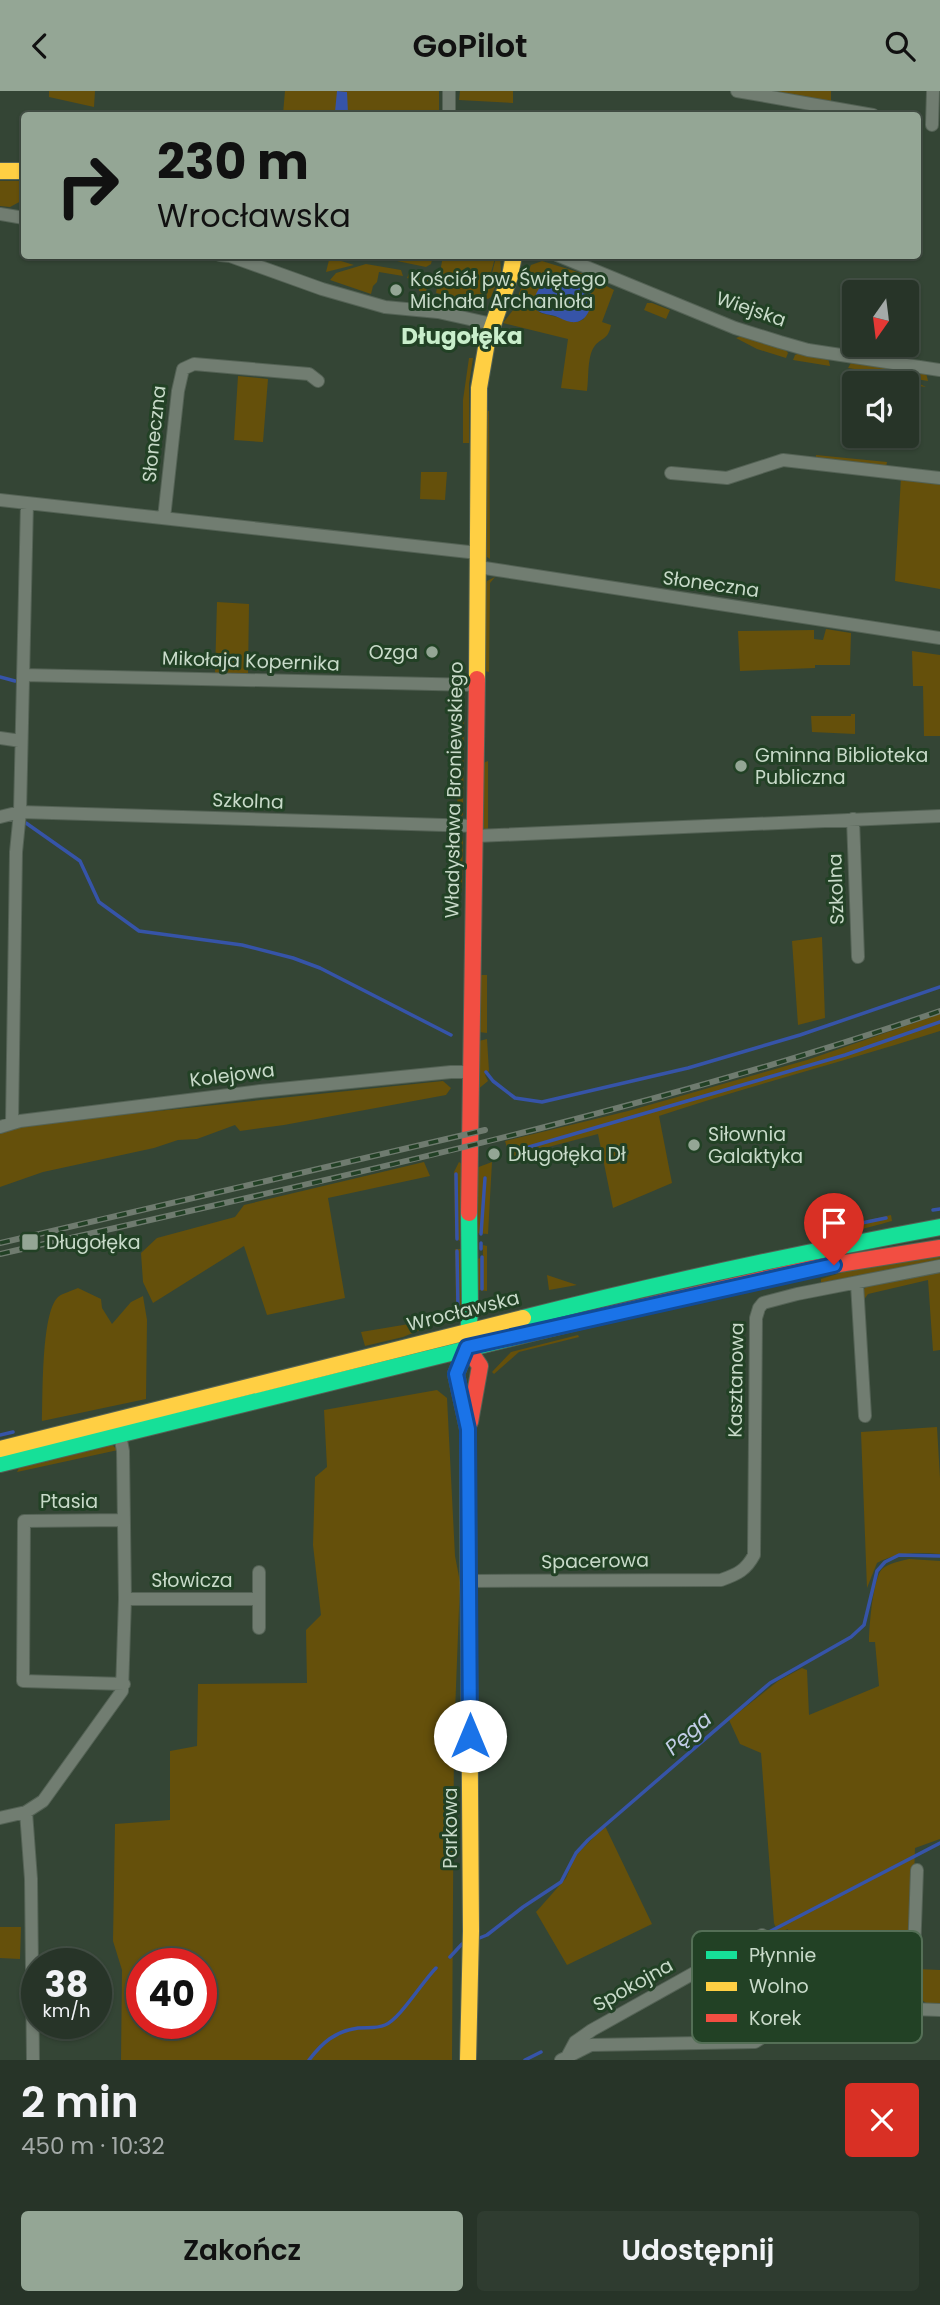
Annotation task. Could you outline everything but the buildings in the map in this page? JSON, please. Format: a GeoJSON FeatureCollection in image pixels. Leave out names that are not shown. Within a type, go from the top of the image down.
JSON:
{"type":"FeatureCollection","features":[{"type":"Feature","properties":{"kind":"main road"},"geometry":{"type":"LineString","coordinates":[[0,171],[21,171]]}},
{"type":"Feature","properties":{"kind":"main road","name":"Władysława Broniewskiego"},"geometry":{"type":"LineString","coordinates":[[468,1331],[470,1072],[476,831],[479,380],[492,324],[513,270],[514,259]]}},
{"type":"Feature","properties":{"kind":"main road","name":"Wrocławska"},"geometry":{"type":"LineString","coordinates":[[0,1448],[680,1279],[940,1227]]}},
{"type":"Feature","properties":{"kind":"main road","name":"Wrocławska"},"geometry":{"type":"LineString","coordinates":[[0,1464],[467,1347],[808,1269],[940,1248]]}},
{"type":"Feature","properties":{"kind":"main road","name":"Parkowa"},"geometry":{"type":"LineString","coordinates":[[468,1331],[467,1347],[456,1374],[468,1429]]}},
{"type":"Feature","properties":{"kind":"main road","name":"Parkowa"},"geometry":{"type":"LineString","coordinates":[[467,1347],[480,1370],[468,1429],[471,1938],[468,2060]]}},
{"type":"Feature","properties":{"kind":"street"},"geometry":{"type":"LineString","coordinates":[[449,91],[449,112]]}},
{"type":"Feature","properties":{"kind":"street"},"geometry":{"type":"LineString","coordinates":[[737,91],[856,112]]}},
{"type":"Feature","properties":{"kind":"street"},"geometry":{"type":"LineString","coordinates":[[933,91],[936,125]]}},
{"type":"Feature","properties":{"kind":"street"},"geometry":{"type":"LineString","coordinates":[[0,213],[21,218]]}},
{"type":"Feature","properties":{"kind":"street"},"geometry":{"type":"LineString","coordinates":[[236,259],[322,289],[385,307],[438,312],[492,324]]}},
{"type":"Feature","properties":{"kind":"street","name":"Wiejska"},"geometry":{"type":"LineString","coordinates":[[567,259],[735,328],[780,342],[808,350],[940,370]]}},
{"type":"Feature","properties":{"kind":"street","name":"Słoneczna"},"geometry":{"type":"LineString","coordinates":[[164,518],[177,391],[183,369],[194,364],[309,374],[318,381]]}},
{"type":"Feature","properties":{"kind":"street"},"geometry":{"type":"LineString","coordinates":[[671,473],[727,478],[783,460],[940,478]]}},
{"type":"Feature","properties":{"kind":"street","name":"Słoneczna"},"geometry":{"type":"LineString","coordinates":[[0,500],[164,518],[478,560],[940,638]]}},
{"type":"Feature","properties":{"kind":"street"},"geometry":{"type":"LineString","coordinates":[[6,1125],[20,812],[27,503]]}},
{"type":"Feature","properties":{"kind":"street","name":"Mikołaja Kopernika"},"geometry":{"type":"LineString","coordinates":[[23,675],[477,685]]}},
{"type":"Feature","properties":{"kind":"street"},"geometry":{"type":"LineString","coordinates":[[0,738],[21,741]]}},
{"type":"Feature","properties":{"kind":"street","name":"Szkolna"},"geometry":{"type":"LineString","coordinates":[[0,817],[20,812],[476,831],[940,816]]}},
{"type":"Feature","properties":{"kind":"street","name":"Szkolna"},"geometry":{"type":"LineString","coordinates":[[853,819],[858,957]]}},
{"type":"Feature","properties":{"kind":"street","name":"Kolejowa"},"geometry":{"type":"LineString","coordinates":[[6,1125],[266,1090],[470,1072]]}},
{"type":"Feature","properties":{"kind":"street","name":"Kasztanowa"},"geometry":{"type":"LineString","coordinates":[[721,1580],[739,1574],[748,1567],[754,1555],[758,1308],[763,1303],[797,1294],[940,1266]]}},
{"type":"Feature","properties":{"kind":"street"},"geometry":{"type":"LineString","coordinates":[[857,1284],[865,1416]]}},
{"type":"Feature","properties":{"kind":"street","name":"Ptasia"},"geometry":{"type":"LineString","coordinates":[[0,1818],[26,1812],[43,1801],[119,1698],[124,1684],[123,1451],[120,1435]]}},
{"type":"Feature","properties":{"kind":"street","name":"Ptasia"},"geometry":{"type":"LineString","coordinates":[[124,1520],[24,1521],[23,1681],[124,1684]]}},
{"type":"Feature","properties":{"kind":"street","name":"Słowicza"},"geometry":{"type":"LineString","coordinates":[[259,1572],[259,1628]]}},
{"type":"Feature","properties":{"kind":"street","name":"Spacerowa"},"geometry":{"type":"LineString","coordinates":[[469,1581],[721,1580]]}},
{"type":"Feature","properties":{"kind":"street","name":"Słowicza"},"geometry":{"type":"LineString","coordinates":[[125,1599],[259,1599]]}},
{"type":"Feature","properties":{"kind":"street"},"geometry":{"type":"LineString","coordinates":[[26,1812],[32,1879],[33,2060]]}},
{"type":"Feature","properties":{"kind":"street"},"geometry":{"type":"LineString","coordinates":[[915,1931],[918,1870]]}},
{"type":"Feature","properties":{"kind":"street","name":"Spokojna"},"geometry":{"type":"LineString","coordinates":[[564,2058],[575,2042],[592,2030],[692,1974]]}},
{"type":"Feature","properties":{"kind":"street"},"geometry":{"type":"LineString","coordinates":[[922,2009],[940,2010]]}},
{"type":"Feature","properties":{"kind":"street"},"geometry":{"type":"LineString","coordinates":[[564,2058],[591,2045],[700,2043]]}},
{"type":"Feature","properties":{"kind":"shaded area"},"geometry":{"type":"Polygon","coordinates":[[[49,91],[95,91],[94,107],[49,97],[49,91]]]}},
{"type":"Feature","properties":{"kind":"shaded area"},"geometry":{"type":"Polygon","coordinates":[[[285,91],[439,91],[439,112],[283,112],[285,91]]]}},
{"type":"Feature","properties":{"kind":"shaded area"},"geometry":{"type":"Polygon","coordinates":[[[460,91],[513,91],[513,103],[459,100],[460,91]]]}},
{"type":"Feature","properties":{"kind":"shaded area"},"geometry":{"type":"Polygon","coordinates":[[[777,91],[831,91],[831,104],[777,91]]]}},
{"type":"Feature","properties":{"kind":"shaded area"},"geometry":{"type":"Polygon","coordinates":[[[0,181],[21,181],[21,201],[10,207],[0,206],[0,181]]]}},
{"type":"Feature","properties":{"kind":"shaded area"},"geometry":{"type":"Polygon","coordinates":[[[329,259],[340,259],[354,265],[326,272],[329,259]]]}},
{"type":"Feature","properties":{"kind":"shaded area"},"geometry":{"type":"Polygon","coordinates":[[[387,259],[432,259],[426,267],[387,259]]]}},
{"type":"Feature","properties":{"kind":"shaded area"},"geometry":{"type":"Polygon","coordinates":[[[442,259],[495,259],[484,298],[467,300],[436,293],[442,259]]]}},
{"type":"Feature","properties":{"kind":"shaded area"},"geometry":{"type":"Polygon","coordinates":[[[496,259],[500,259],[501,272],[491,297],[486,298],[496,259]]]}},
{"type":"Feature","properties":{"kind":"shaded area"},"geometry":{"type":"Polygon","coordinates":[[[542,261],[584,274],[614,290],[602,322],[611,325],[610,330],[592,351],[587,391],[561,388],[568,339],[503,323],[521,300],[517,298],[531,265],[542,261]],[[561,279],[544,282],[533,301],[534,308],[541,313],[577,322],[584,319],[584,288],[561,279]]]}},
{"type":"Feature","properties":{"kind":"shaded area"},"geometry":{"type":"Polygon","coordinates":[[[366,264],[401,270],[403,276],[379,272],[371,294],[330,280],[336,273],[366,264]]]}},
{"type":"Feature","properties":{"kind":"shaded area"},"geometry":{"type":"Polygon","coordinates":[[[410,271],[426,274],[429,278],[426,292],[419,291],[419,285],[410,284],[411,279],[407,278],[410,271]]]}},
{"type":"Feature","properties":{"kind":"shaded area"},"geometry":{"type":"Polygon","coordinates":[[[647,303],[670,310],[666,319],[644,310],[647,303]]]}},
{"type":"Feature","properties":{"kind":"shaded area"},"geometry":{"type":"Polygon","coordinates":[[[742,336],[785,349],[788,353],[786,358],[757,349],[736,338],[742,336]]]}},
{"type":"Feature","properties":{"kind":"shaded area"},"geometry":{"type":"Polygon","coordinates":[[[799,353],[828,358],[830,366],[793,360],[799,353]]]}},
{"type":"Feature","properties":{"kind":"shaded area"},"geometry":{"type":"Polygon","coordinates":[[[469,358],[473,358],[469,384],[469,443],[463,443],[463,400],[469,358]]]}},
{"type":"Feature","properties":{"kind":"shaded area"},"geometry":{"type":"Polygon","coordinates":[[[852,361],[914,371],[866,371],[848,368],[852,361]]]}},
{"type":"Feature","properties":{"kind":"shaded area"},"geometry":{"type":"Polygon","coordinates":[[[919,372],[926,373],[928,381],[919,380],[919,372]]]}},
{"type":"Feature","properties":{"kind":"shaded area"},"geometry":{"type":"Polygon","coordinates":[[[238,376],[268,379],[263,442],[234,440],[238,376]]]}},
{"type":"Feature","properties":{"kind":"shaded area"},"geometry":{"type":"Polygon","coordinates":[[[486,410],[489,411],[490,559],[484,555],[486,410]]]}},
{"type":"Feature","properties":{"kind":"shaded area"},"geometry":{"type":"Polygon","coordinates":[[[816,455],[887,462],[886,467],[816,459],[816,455]]]}},
{"type":"Feature","properties":{"kind":"shaded area"},"geometry":{"type":"Polygon","coordinates":[[[421,472],[447,472],[445,500],[420,499],[421,472]]]}},
{"type":"Feature","properties":{"kind":"shaded area"},"geometry":{"type":"Polygon","coordinates":[[[901,477],[940,481],[940,589],[895,581],[901,477]]]}},
{"type":"Feature","properties":{"kind":"shaded area"},"geometry":{"type":"Polygon","coordinates":[[[495,577],[490,583],[489,672],[485,671],[484,588],[487,581],[495,577]]]}},
{"type":"Feature","properties":{"kind":"shaded area"},"geometry":{"type":"Polygon","coordinates":[[[217,602],[249,604],[248,675],[215,674],[217,602]]]}},
{"type":"Feature","properties":{"kind":"shaded area"},"geometry":{"type":"Polygon","coordinates":[[[826,629],[851,633],[850,665],[740,671],[738,631],[814,630],[814,639],[823,640],[826,629]]]}},
{"type":"Feature","properties":{"kind":"shaded area"},"geometry":{"type":"Polygon","coordinates":[[[912,651],[940,655],[940,736],[924,736],[923,686],[913,686],[912,651]]]}},
{"type":"Feature","properties":{"kind":"shaded area"},"geometry":{"type":"Polygon","coordinates":[[[460,692],[464,709],[463,815],[454,819],[457,816],[460,692]]]}},
{"type":"Feature","properties":{"kind":"shaded area"},"geometry":{"type":"Polygon","coordinates":[[[855,714],[855,734],[812,732],[811,716],[855,714]]]}},
{"type":"Feature","properties":{"kind":"shaded area"},"geometry":{"type":"Polygon","coordinates":[[[488,761],[488,831],[483,828],[483,763],[488,761]]]}},
{"type":"Feature","properties":{"kind":"shaded area"},"geometry":{"type":"Polygon","coordinates":[[[459,832],[463,838],[462,892],[458,892],[459,832]]]}},
{"type":"Feature","properties":{"kind":"shaded area"},"geometry":{"type":"Polygon","coordinates":[[[822,937],[825,1018],[798,1025],[792,941],[822,937]]]}},
{"type":"Feature","properties":{"kind":"shaded area"},"geometry":{"type":"Polygon","coordinates":[[[479,975],[487,975],[487,1033],[479,1032],[479,975]]]}},
{"type":"Feature","properties":{"kind":"shaded area"},"geometry":{"type":"Polygon","coordinates":[[[940,1014],[940,1031],[659,1116],[672,1183],[613,1208],[598,1134],[510,1157],[505,1141],[628,1111],[807,1060],[940,1014]]]}},
{"type":"Feature","properties":{"kind":"shaded area"},"geometry":{"type":"Polygon","coordinates":[[[487,1039],[489,1071],[485,1075],[488,1081],[477,1090],[479,1041],[487,1039]]]}},
{"type":"Feature","properties":{"kind":"shaded area"},"geometry":{"type":"Polygon","coordinates":[[[443,1081],[451,1088],[446,1095],[284,1125],[240,1131],[235,1125],[197,1139],[178,1140],[154,1148],[43,1172],[0,1187],[0,1134],[24,1125],[443,1081]]]}},
{"type":"Feature","properties":{"kind":"shaded area"},"geometry":{"type":"Polygon","coordinates":[[[424,1162],[430,1176],[328,1198],[345,1298],[267,1315],[244,1246],[153,1303],[143,1282],[141,1253],[157,1238],[235,1217],[244,1205],[424,1162]]]}},
{"type":"Feature","properties":{"kind":"shaded area"},"geometry":{"type":"Polygon","coordinates":[[[459,1162],[463,1165],[460,1241],[455,1238],[454,1172],[459,1162]]]}},
{"type":"Feature","properties":{"kind":"shaded area"},"geometry":{"type":"Polygon","coordinates":[[[492,1162],[488,1234],[475,1233],[476,1168],[492,1162]]]}},
{"type":"Feature","properties":{"kind":"shaded area"},"geometry":{"type":"Polygon","coordinates":[[[891,1215],[892,1221],[848,1232],[824,1236],[806,1234],[891,1215]]]}},
{"type":"Feature","properties":{"kind":"shaded area"},"geometry":{"type":"Polygon","coordinates":[[[483,1245],[487,1246],[487,1291],[478,1290],[475,1260],[483,1257],[483,1245]]]}},
{"type":"Feature","properties":{"kind":"shaded area"},"geometry":{"type":"Polygon","coordinates":[[[455,1249],[462,1249],[462,1309],[456,1310],[455,1249]]]}},
{"type":"Feature","properties":{"kind":"shaded area"},"geometry":{"type":"Polygon","coordinates":[[[940,1255],[940,1262],[821,1285],[821,1279],[844,1272],[940,1255]]]}},
{"type":"Feature","properties":{"kind":"shaded area"},"geometry":{"type":"Polygon","coordinates":[[[940,1270],[940,1350],[933,1351],[928,1280],[868,1294],[863,1301],[863,1290],[868,1285],[940,1270]]]}},
{"type":"Feature","properties":{"kind":"shaded area"},"geometry":{"type":"Polygon","coordinates":[[[547,1275],[577,1285],[549,1290],[547,1275]]]}},
{"type":"Feature","properties":{"kind":"shaded area"},"geometry":{"type":"Polygon","coordinates":[[[78,1288],[101,1299],[102,1308],[112,1324],[131,1302],[143,1296],[147,1320],[146,1399],[42,1421],[48,1320],[58,1297],[78,1288]]]}},
{"type":"Feature","properties":{"kind":"shaded area"},"geometry":{"type":"Polygon","coordinates":[[[439,1319],[440,1322],[403,1337],[365,1346],[361,1332],[439,1319]]]}},
{"type":"Feature","properties":{"kind":"shaded area"},"geometry":{"type":"Polygon","coordinates":[[[578,1335],[579,1337],[519,1352],[494,1374],[492,1372],[511,1352],[578,1335]]]}},
{"type":"Feature","properties":{"kind":"shaded area"},"geometry":{"type":"Polygon","coordinates":[[[437,1390],[447,1398],[455,1556],[460,1582],[454,1739],[452,2060],[121,2060],[122,1970],[113,1941],[115,1824],[170,1820],[170,1751],[197,1746],[198,1684],[307,1683],[306,1630],[321,1615],[313,1545],[315,1477],[327,1467],[324,1410],[437,1390]]]}},
{"type":"Feature","properties":{"kind":"shaded area"},"geometry":{"type":"Polygon","coordinates":[[[937,1427],[940,1554],[908,1554],[885,1559],[877,1563],[867,1588],[861,1432],[937,1427]]]}},
{"type":"Feature","properties":{"kind":"shaded area"},"geometry":{"type":"Polygon","coordinates":[[[112,1445],[118,1450],[17,1472],[19,1468],[112,1445]]]}},
{"type":"Feature","properties":{"kind":"shaded area"},"geometry":{"type":"Polygon","coordinates":[[[909,1559],[940,1561],[940,1839],[915,1848],[912,1931],[777,1931],[774,1923],[761,1753],[740,1744],[729,1720],[778,1681],[802,1668],[807,1670],[809,1715],[879,1686],[875,1642],[869,1642],[871,1615],[879,1574],[882,1569],[909,1559]]]}},
{"type":"Feature","properties":{"kind":"shaded area"},"geometry":{"type":"Polygon","coordinates":[[[605,1826],[652,1924],[567,1965],[536,1912],[566,1878],[575,1856],[605,1826]]]}},
{"type":"Feature","properties":{"kind":"shaded area"},"geometry":{"type":"Polygon","coordinates":[[[0,1927],[21,1927],[20,1959],[0,1958],[0,1927]]]}},
{"type":"Feature","properties":{"kind":"shaded area"},"geometry":{"type":"Polygon","coordinates":[[[922,1969],[940,1970],[940,2006],[922,2000],[922,1969]]]}},
{"type":"Feature","properties":{"kind":"water"},"geometry":{"type":"Polygon","coordinates":[[[337,91],[347,92],[348,112],[335,112],[337,91]]]}},
{"type":"Feature","properties":{"kind":"water"},"geometry":{"type":"Polygon","coordinates":[[[554,277],[585,288],[591,294],[590,309],[581,320],[569,322],[534,308],[539,289],[554,277]]]}},
{"type":"Feature","properties":{"kind":"waterway"},"geometry":{"type":"LineString","coordinates":[[0,677],[15,681]]}},
{"type":"Feature","properties":{"kind":"waterway"},"geometry":{"type":"LineString","coordinates":[[26,823],[80,861],[99,902],[139,931],[242,945],[293,958],[320,968],[451,1035]]}},
{"type":"Feature","properties":{"kind":"waterway"},"geometry":{"type":"LineString","coordinates":[[486,1072],[515,1098],[542,1102],[688,1068],[800,1035],[940,987]]}},
{"type":"Feature","properties":{"kind":"waterway"},"geometry":{"type":"LineString","coordinates":[[529,1147],[845,1055],[940,1022]]}},
{"type":"Feature","properties":{"kind":"waterway"},"geometry":{"type":"LineString","coordinates":[[456,1174],[457,1239]]}},
{"type":"Feature","properties":{"kind":"waterway"},"geometry":{"type":"LineString","coordinates":[[481,1234],[485,1178]]}},
{"type":"Feature","properties":{"kind":"waterway"},"geometry":{"type":"LineString","coordinates":[[933,1210],[940,1209]]}},
{"type":"Feature","properties":{"kind":"waterway"},"geometry":{"type":"LineString","coordinates":[[813,1233],[886,1218]]}},
{"type":"Feature","properties":{"kind":"waterway"},"geometry":{"type":"LineString","coordinates":[[481,1243],[481,1249]]}},
{"type":"Feature","properties":{"kind":"waterway"},"geometry":{"type":"LineString","coordinates":[[457,1251],[458,1308]]}},
{"type":"Feature","properties":{"kind":"waterway"},"geometry":{"type":"LineString","coordinates":[[482,1257],[482,1289]]}},
{"type":"Feature","properties":{"kind":"waterway"},"geometry":{"type":"LineString","coordinates":[[0,1435],[13,1432]]}},
{"type":"Feature","properties":{"kind":"waterway","name":"Pęga"},"geometry":{"type":"LineString","coordinates":[[477,1939],[487,1935],[561,1882],[576,1853],[588,1840],[770,1683],[851,1637],[864,1625],[877,1571],[885,1562],[899,1555],[940,1556]]}},
{"type":"Feature","properties":{"kind":"waterway"},"geometry":{"type":"LineString","coordinates":[[771,1931],[940,1843]]}},
{"type":"Feature","properties":{"kind":"waterway","name":"Pęga"},"geometry":{"type":"LineString","coordinates":[[450,1957],[466,1942]]}},
{"type":"Feature","properties":{"kind":"waterway","name":"Pęga"},"geometry":{"type":"LineString","coordinates":[[309,2060],[324,2043],[336,2035],[358,2028],[382,2026],[391,2021],[436,1968]]}},
{"type":"Feature","properties":{"kind":"waterway"},"geometry":{"type":"LineString","coordinates":[[525,2060],[541,2052]]}},
{"type":"Feature","properties":{"kind":"railway"},"geometry":{"type":"LineString","coordinates":[[0,1254],[355,1173],[591,1115],[825,1049],[940,1011]]}},
{"type":"Feature","properties":{"kind":"railway"},"geometry":{"type":"LineString","coordinates":[[0,1243],[485,1130]]}},
{"type":"Feature","properties":{"kind":"traffic: fast"},"geometry":{"type":"LineString","coordinates":[[468,1509],[468,1429],[456,1374],[467,1347],[470,1311],[469,1213]]}},
{"type":"Feature","properties":{"kind":"traffic: fast"},"geometry":{"type":"LineString","coordinates":[[523,1318],[731,1269],[940,1227]]}},
{"type":"Feature","properties":{"kind":"traffic: fast"},"geometry":{"type":"LineString","coordinates":[[0,1464],[572,1323]]}},
{"type":"Feature","properties":{"kind":"traffic: slow"},"geometry":{"type":"LineString","coordinates":[[0,171],[21,171]]}},
{"type":"Feature","properties":{"kind":"traffic: slow"},"geometry":{"type":"LineString","coordinates":[[477,679],[479,388],[487,342],[513,259]]}},
{"type":"Feature","properties":{"kind":"traffic: slow"},"geometry":{"type":"LineString","coordinates":[[0,1449],[523,1318]]}},
{"type":"Feature","properties":{"kind":"traffic: slow"},"geometry":{"type":"LineString","coordinates":[[468,1509],[471,1931],[468,2060]]}},
{"type":"Feature","properties":{"kind":"traffic: jam"},"geometry":{"type":"LineString","coordinates":[[469,1213],[477,679]]}},
{"type":"Feature","properties":{"kind":"traffic: jam"},"geometry":{"type":"LineString","coordinates":[[572,1323],[808,1269],[940,1248]]}},
{"type":"Feature","properties":{"kind":"traffic: jam"},"geometry":{"type":"LineString","coordinates":[[467,1347],[480,1366],[470,1422]]}},
{"type":"Feature","properties":{"kind":"place","name":"Kościół pw. Świętego Michała Archanioła"},"geometry":{"type":"Point","coordinates":[396,290]}},
{"type":"Feature","properties":{"kind":"place","name":"Ozga"},"geometry":{"type":"Point","coordinates":[432,652]}},
{"type":"Feature","properties":{"kind":"place","name":"Gminna Biblioteka Publiczna"},"geometry":{"type":"Point","coordinates":[741,766]}},
{"type":"Feature","properties":{"kind":"place","name":"Siłownia Galaktyka"},"geometry":{"type":"Point","coordinates":[694,1145]}},
{"type":"Feature","properties":{"kind":"place","name":"Długołęka Dł"},"geometry":{"type":"Point","coordinates":[494,1154]}},
{"type":"Feature","properties":{"kind":"place","name":"Długołęka"},"geometry":{"type":"Point","coordinates":[30,1242]}},
{"type":"Feature","properties":{"kind":"district","name":"Długołęka"},"geometry":{"type":"Point","coordinates":[462,336]}},
{"type":"Feature","properties":{"kind":"route"},"geometry":{"type":"LineString","coordinates":[[470,1736],[468,1429],[456,1374],[467,1347],[834,1265]]}}]}
